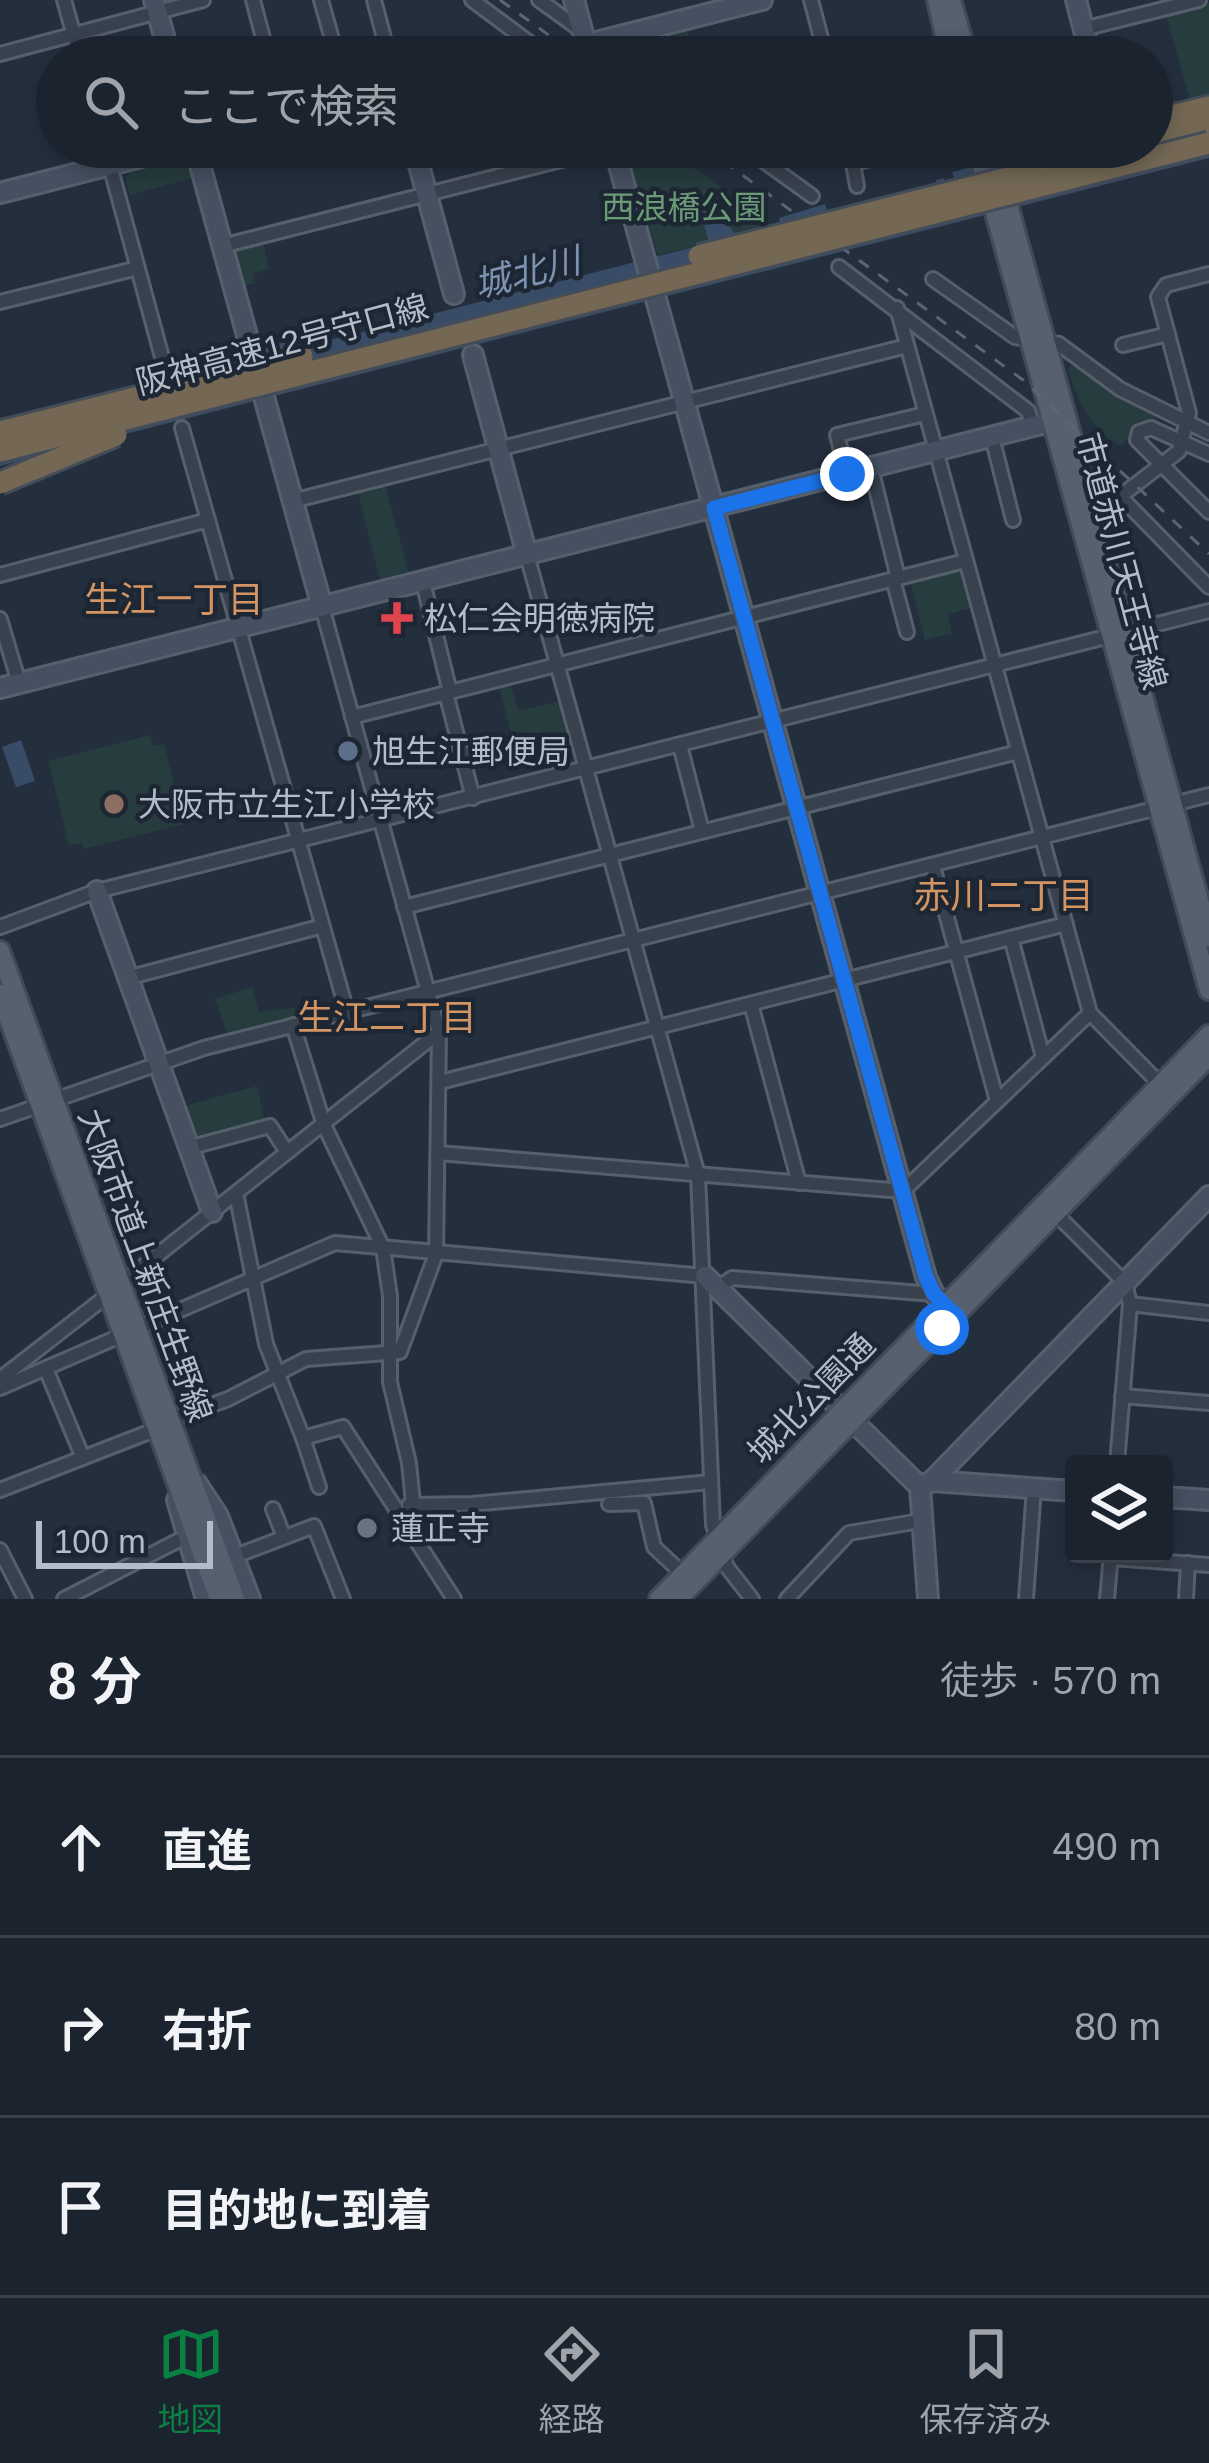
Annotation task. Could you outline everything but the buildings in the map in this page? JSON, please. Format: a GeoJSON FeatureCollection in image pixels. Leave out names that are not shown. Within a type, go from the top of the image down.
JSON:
{"type":"FeatureCollection","features":[{"type":"Feature","properties":{"kind":"highway"},"geometry":{"type":"LineString","coordinates":[[1173,115],[1209,106]]}},
{"type":"Feature","properties":{"kind":"highway"},"geometry":{"type":"LineString","coordinates":[[1173,137],[1209,128]]}},
{"type":"Feature","properties":{"kind":"highway","name":"阪神高速12号守口線"},"geometry":{"type":"LineString","coordinates":[[1173,151],[1209,142]]}},
{"type":"Feature","properties":{"kind":"highway","name":"阪神高速12号守口線"},"geometry":{"type":"LineString","coordinates":[[0,432],[1048,168]]}},
{"type":"Feature","properties":{"kind":"highway","name":"阪神高速12号守口線"},"geometry":{"type":"LineString","coordinates":[[0,452],[1106,168]]}},
{"type":"Feature","properties":{"kind":"highway"},"geometry":{"type":"LineString","coordinates":[[0,483],[89,443],[357,371],[491,323]]}},
{"type":"Feature","properties":{"kind":"main road"},"geometry":{"type":"LineString","coordinates":[[937,0],[945,36]]}},
{"type":"Feature","properties":{"kind":"main road"},"geometry":{"type":"LineString","coordinates":[[951,0],[961,36]]}},
{"type":"Feature","properties":{"kind":"main road","name":"市道赤川天王寺線"},"geometry":{"type":"LineString","coordinates":[[990,168],[1166,807],[1209,990]]}},
{"type":"Feature","properties":{"kind":"main road","name":"市道赤川天王寺線"},"geometry":{"type":"LineString","coordinates":[[1059,419],[1078,463],[1118,634]]}},
{"type":"Feature","properties":{"kind":"main road","name":"市道赤川天王寺線"},"geometry":{"type":"LineString","coordinates":[[1166,807],[1209,937]]}},
{"type":"Feature","properties":{"kind":"main road","name":"大阪市道上新庄生野線"},"geometry":{"type":"LineString","coordinates":[[0,951],[47,1102],[164,1425],[219,1599]]}},
{"type":"Feature","properties":{"kind":"main road","name":"大阪市道上新庄生野線"},"geometry":{"type":"LineString","coordinates":[[0,994],[6,1029],[47,1102]]}},
{"type":"Feature","properties":{"kind":"main road","name":"城北公園通"},"geometry":{"type":"LineString","coordinates":[[1050,1208],[1159,1083],[1209,1035]]}},
{"type":"Feature","properties":{"kind":"main road","name":"城北公園通"},"geometry":{"type":"LineString","coordinates":[[658,1599],[849,1414],[945,1304],[1209,1056]]}},
{"type":"Feature","properties":{"kind":"main road","name":"大阪市道上新庄生野線"},"geometry":{"type":"LineString","coordinates":[[198,1538],[235,1599]]}},
{"type":"Feature","properties":{"kind":"main road","name":"城北公園通"},"geometry":{"type":"LineString","coordinates":[[678,1599],[717,1539]]}},
{"type":"Feature","properties":{"kind":"street"},"geometry":{"type":"LineString","coordinates":[[64,0],[74,35]]}},
{"type":"Feature","properties":{"kind":"street"},"geometry":{"type":"LineString","coordinates":[[70,36],[156,6],[203,0]]}},
{"type":"Feature","properties":{"kind":"street"},"geometry":{"type":"LineString","coordinates":[[253,0],[262,36]]}},
{"type":"Feature","properties":{"kind":"street"},"geometry":{"type":"LineString","coordinates":[[321,0],[331,36]]}},
{"type":"Feature","properties":{"kind":"street"},"geometry":{"type":"LineString","coordinates":[[374,0],[383,36]]}},
{"type":"Feature","properties":{"kind":"street"},"geometry":{"type":"LineString","coordinates":[[472,0],[518,36]]}},
{"type":"Feature","properties":{"kind":"street"},"geometry":{"type":"LineString","coordinates":[[539,0],[584,36]]}},
{"type":"Feature","properties":{"kind":"street"},"geometry":{"type":"LineString","coordinates":[[574,0],[587,36]]}},
{"type":"Feature","properties":{"kind":"street"},"geometry":{"type":"LineString","coordinates":[[601,36],[763,0]]}},
{"type":"Feature","properties":{"kind":"street"},"geometry":{"type":"LineString","coordinates":[[811,0],[820,36]]}},
{"type":"Feature","properties":{"kind":"street"},"geometry":{"type":"LineString","coordinates":[[1076,0],[1086,36]]}},
{"type":"Feature","properties":{"kind":"street"},"geometry":{"type":"LineString","coordinates":[[1084,29],[1199,0]]}},
{"type":"Feature","properties":{"kind":"street"},"geometry":{"type":"LineString","coordinates":[[156,6],[164,36]]}},
{"type":"Feature","properties":{"kind":"street"},"geometry":{"type":"LineString","coordinates":[[0,54],[36,45]]}},
{"type":"Feature","properties":{"kind":"street"},"geometry":{"type":"LineString","coordinates":[[0,193],[72,168]]}},
{"type":"Feature","properties":{"kind":"street"},"geometry":{"type":"LineString","coordinates":[[110,168],[163,362]]}},
{"type":"Feature","properties":{"kind":"street"},"geometry":{"type":"LineString","coordinates":[[0,1490],[229,1399],[277,1370],[306,1359],[400,1352],[436,1254],[440,1032],[201,168]]}},
{"type":"Feature","properties":{"kind":"street"},"geometry":{"type":"LineString","coordinates":[[420,168],[454,293]]}},
{"type":"Feature","properties":{"kind":"street"},"geometry":{"type":"LineString","coordinates":[[222,246],[531,168]]}},
{"type":"Feature","properties":{"kind":"street"},"geometry":{"type":"LineString","coordinates":[[0,1384],[46,1369],[335,1244],[712,1282],[732,1279],[945,1304],[903,1191],[620,168]]}},
{"type":"Feature","properties":{"kind":"street"},"geometry":{"type":"LineString","coordinates":[[773,168],[812,196]]}},
{"type":"Feature","properties":{"kind":"street"},"geometry":{"type":"LineString","coordinates":[[855,168],[857,186]]}},
{"type":"Feature","properties":{"kind":"street"},"geometry":{"type":"LineString","coordinates":[[839,267],[1028,411],[1033,426]]}},
{"type":"Feature","properties":{"kind":"street"},"geometry":{"type":"LineString","coordinates":[[0,302],[138,268]]}},
{"type":"Feature","properties":{"kind":"street"},"geometry":{"type":"LineString","coordinates":[[1104,509],[1162,464],[1181,442],[1189,413],[1160,289],[1209,274]]}},
{"type":"Feature","properties":{"kind":"street"},"geometry":{"type":"LineString","coordinates":[[933,279],[1016,337],[1070,349],[1120,389],[1209,433]]}},
{"type":"Feature","properties":{"kind":"street"},"geometry":{"type":"LineString","coordinates":[[897,308],[1090,1013],[1159,1083]]}},
{"type":"Feature","properties":{"kind":"street"},"geometry":{"type":"LineString","coordinates":[[1123,345],[1168,334]]}},
{"type":"Feature","properties":{"kind":"street"},"geometry":{"type":"LineString","coordinates":[[292,501],[907,346]]}},
{"type":"Feature","properties":{"kind":"street"},"geometry":{"type":"LineString","coordinates":[[473,355],[698,1175],[712,1282],[711,1482],[717,1539],[752,1599]]}},
{"type":"Feature","properties":{"kind":"street"},"geometry":{"type":"LineString","coordinates":[[847,474],[837,435],[925,414]]}},
{"type":"Feature","properties":{"kind":"street"},"geometry":{"type":"LineString","coordinates":[[0,620],[9,686],[1059,419]]}},
{"type":"Feature","properties":{"kind":"street"},"geometry":{"type":"LineString","coordinates":[[182,428],[346,1012]]}},
{"type":"Feature","properties":{"kind":"street"},"geometry":{"type":"LineString","coordinates":[[1209,454],[1151,428],[1139,432],[1137,440],[1209,512]]}},
{"type":"Feature","properties":{"kind":"street"},"geometry":{"type":"LineString","coordinates":[[992,437],[1013,520]]}},
{"type":"Feature","properties":{"kind":"street"},"geometry":{"type":"LineString","coordinates":[[1078,463],[1122,497],[1209,587]]}},
{"type":"Feature","properties":{"kind":"street"},"geometry":{"type":"LineString","coordinates":[[871,468],[907,632]]}},
{"type":"Feature","properties":{"kind":"street"},"geometry":{"type":"LineString","coordinates":[[0,575],[208,520]]}},
{"type":"Feature","properties":{"kind":"street"},"geometry":{"type":"LineString","coordinates":[[352,717],[965,561]]}},
{"type":"Feature","properties":{"kind":"street"},"geometry":{"type":"LineString","coordinates":[[423,581],[473,798]]}},
{"type":"Feature","properties":{"kind":"street"},"geometry":{"type":"LineString","coordinates":[[0,926],[97,891],[1209,611]]}},
{"type":"Feature","properties":{"kind":"street"},"geometry":{"type":"LineString","coordinates":[[680,745],[702,831]]}},
{"type":"Feature","properties":{"kind":"street"},"geometry":{"type":"LineString","coordinates":[[404,907],[1018,752]]}},
{"type":"Feature","properties":{"kind":"street"},"geometry":{"type":"LineString","coordinates":[[0,1119],[157,1062],[293,1025],[1209,796]]}},
{"type":"Feature","properties":{"kind":"street"},"geometry":{"type":"LineString","coordinates":[[933,866],[997,1101]]}},
{"type":"Feature","properties":{"kind":"street"},"geometry":{"type":"LineString","coordinates":[[97,891],[212,1212]]}},
{"type":"Feature","properties":{"kind":"street"},"geometry":{"type":"LineString","coordinates":[[440,1082],[1066,924]]}},
{"type":"Feature","properties":{"kind":"street"},"geometry":{"type":"LineString","coordinates":[[127,978],[319,927]]}},
{"type":"Feature","properties":{"kind":"street"},"geometry":{"type":"LineString","coordinates":[[1011,938],[1043,1057]]}},
{"type":"Feature","properties":{"kind":"street"},"geometry":{"type":"LineString","coordinates":[[751,1004],[799,1183]]}},
{"type":"Feature","properties":{"kind":"street"},"geometry":{"type":"LineString","coordinates":[[438,1153],[903,1191],[1090,1013]]}},
{"type":"Feature","properties":{"kind":"street"},"geometry":{"type":"LineString","coordinates":[[293,1025],[324,1126],[383,1248],[390,1297],[387,1353],[412,1504]]}},
{"type":"Feature","properties":{"kind":"street"},"geometry":{"type":"LineString","coordinates":[[0,1384],[440,1032]]}},
{"type":"Feature","properties":{"kind":"street"},"geometry":{"type":"LineString","coordinates":[[188,1148],[270,1126],[287,1152]]}},
{"type":"Feature","properties":{"kind":"street"},"geometry":{"type":"LineString","coordinates":[[236,1193],[277,1370],[319,1486]]}},
{"type":"Feature","properties":{"kind":"street"},"geometry":{"type":"LineString","coordinates":[[928,1599],[920,1521],[926,1484],[1209,1196]]}},
{"type":"Feature","properties":{"kind":"street"},"geometry":{"type":"LineString","coordinates":[[1050,1208],[1125,1282],[1130,1304],[1118,1455]]}},
{"type":"Feature","properties":{"kind":"street"},"geometry":{"type":"LineString","coordinates":[[712,1282],[926,1484],[1065,1490]]}},
{"type":"Feature","properties":{"kind":"street"},"geometry":{"type":"LineString","coordinates":[[1130,1304],[1209,1312]]}},
{"type":"Feature","properties":{"kind":"street"},"geometry":{"type":"LineString","coordinates":[[46,1369],[83,1458]]}},
{"type":"Feature","properties":{"kind":"street"},"geometry":{"type":"LineString","coordinates":[[1122,1396],[1209,1403]]}},
{"type":"Feature","properties":{"kind":"street"},"geometry":{"type":"LineString","coordinates":[[303,1438],[343,1427],[364,1468],[397,1509],[454,1599]]}},
{"type":"Feature","properties":{"kind":"street"},"geometry":{"type":"LineString","coordinates":[[182,1478],[218,1516],[250,1599]]}},
{"type":"Feature","properties":{"kind":"street"},"geometry":{"type":"LineString","coordinates":[[397,1509],[412,1504],[472,1504],[711,1482]]}},
{"type":"Feature","properties":{"kind":"street"},"geometry":{"type":"LineString","coordinates":[[1026,1599],[1034,1488]]}},
{"type":"Feature","properties":{"kind":"street"},"geometry":{"type":"LineString","coordinates":[[1173,1498],[1209,1500]]}},
{"type":"Feature","properties":{"kind":"street"},"geometry":{"type":"LineString","coordinates":[[609,1504],[644,1503],[654,1547],[682,1574]]}},
{"type":"Feature","properties":{"kind":"street"},"geometry":{"type":"LineString","coordinates":[[273,1509],[284,1537]]}},
{"type":"Feature","properties":{"kind":"street"},"geometry":{"type":"LineString","coordinates":[[787,1599],[849,1533],[920,1521]]}},
{"type":"Feature","properties":{"kind":"street"},"geometry":{"type":"LineString","coordinates":[[232,1557],[314,1526],[343,1599]]}},
{"type":"Feature","properties":{"kind":"street"},"geometry":{"type":"LineString","coordinates":[[64,1599],[198,1538],[206,1599]]}},
{"type":"Feature","properties":{"kind":"street"},"geometry":{"type":"LineString","coordinates":[[1,1555],[25,1599]]}},
{"type":"Feature","properties":{"kind":"street"},"geometry":{"type":"LineString","coordinates":[[1173,1562],[1209,1564]]}},
{"type":"Feature","properties":{"kind":"street"},"geometry":{"type":"LineString","coordinates":[[1107,1599],[1110,1563]]}},
{"type":"Feature","properties":{"kind":"street"},"geometry":{"type":"LineString","coordinates":[[1186,1599],[1187,1563]]}},
{"type":"Feature","properties":{"kind":"green space"},"geometry":{"type":"Polygon","coordinates":[[[1209,3],[1209,96],[1190,101],[1166,14],[1209,3]]]}},
{"type":"Feature","properties":{"kind":"green space"},"geometry":{"type":"Polygon","coordinates":[[[687,29],[689,36],[658,36],[687,29]]]}},
{"type":"Feature","properties":{"kind":"green space"},"geometry":{"type":"Polygon","coordinates":[[[146,168],[194,168],[196,177],[130,195],[125,178],[146,168]]]}},
{"type":"Feature","properties":{"kind":"green space","name":"西浪橋公園"},"geometry":{"type":"Polygon","coordinates":[[[630,168],[695,168],[758,214],[763,230],[658,255],[630,168]]]}},
{"type":"Feature","properties":{"kind":"green space"},"geometry":{"type":"Polygon","coordinates":[[[263,242],[269,269],[253,273],[255,283],[243,285],[233,249],[263,242]]]}},
{"type":"Feature","properties":{"kind":"green space"},"geometry":{"type":"Polygon","coordinates":[[[1075,361],[1159,419],[1136,429],[1121,446],[1110,439],[1081,403],[1068,369],[1075,361]]]}},
{"type":"Feature","properties":{"kind":"green space"},"geometry":{"type":"Polygon","coordinates":[[[385,484],[408,571],[380,579],[357,490],[385,484]]]}},
{"type":"Feature","properties":{"kind":"green space"},"geometry":{"type":"Polygon","coordinates":[[[955,570],[961,573],[971,608],[948,614],[952,633],[925,640],[910,581],[955,570]]]}},
{"type":"Feature","properties":{"kind":"green space"},"geometry":{"type":"Polygon","coordinates":[[[510,683],[518,711],[559,701],[569,737],[497,756],[493,739],[511,734],[499,686],[510,683]]]}},
{"type":"Feature","properties":{"kind":"green space"},"geometry":{"type":"Polygon","coordinates":[[[150,735],[153,746],[164,744],[184,824],[84,849],[82,843],[69,846],[48,761],[150,735]]]}},
{"type":"Feature","properties":{"kind":"green space"},"geometry":{"type":"Polygon","coordinates":[[[252,987],[259,1012],[294,1008],[298,1018],[228,1036],[215,999],[252,987]]]}},
{"type":"Feature","properties":{"kind":"green space"},"geometry":{"type":"Polygon","coordinates":[[[257,1086],[265,1123],[192,1137],[181,1107],[257,1086]]]}},
{"type":"Feature","properties":{"kind":"water","name":"城北川"},"geometry":{"type":"Polygon","coordinates":[[[1209,108],[1209,158],[1173,167],[1173,133],[1209,108]]]}},
{"type":"Feature","properties":{"kind":"water","name":"城北川"},"geometry":{"type":"Polygon","coordinates":[[[967,168],[1170,168],[0,466],[0,423],[226,364],[226,359],[294,339],[297,347],[347,336],[709,243],[699,206],[713,202],[712,223],[729,225],[736,236],[781,225],[779,218],[825,204],[828,213],[936,186],[936,180],[944,178],[946,184],[955,181],[952,172],[967,168]]]}},
{"type":"Feature","properties":{"kind":"water"},"geometry":{"type":"Polygon","coordinates":[[[21,740],[35,781],[16,787],[2,747],[21,740]]]}},
{"type":"Feature","properties":{"kind":"railway"},"geometry":{"type":"LineString","coordinates":[[500,0],[550,36]]}},
{"type":"Feature","properties":{"kind":"railway"},"geometry":{"type":"LineString","coordinates":[[733,168],[1023,380],[1209,554]]}},
{"type":"Feature","properties":{"kind":"place","name":"松仁会明徳病院"},"geometry":{"type":"Point","coordinates":[397,618]}},
{"type":"Feature","properties":{"kind":"place","name":"旭生江郵便局"},"geometry":{"type":"Point","coordinates":[348,751]}},
{"type":"Feature","properties":{"kind":"place","name":"大阪市立生江小学校"},"geometry":{"type":"Point","coordinates":[114,804]}},
{"type":"Feature","properties":{"kind":"place","name":"蓮正寺"},"geometry":{"type":"Point","coordinates":[367,1528]}},
{"type":"Feature","properties":{"kind":"district","name":"生江一丁目"},"geometry":{"type":"Point","coordinates":[174,599]}},
{"type":"Feature","properties":{"kind":"district","name":"赤川二丁目"},"geometry":{"type":"Point","coordinates":[1004,895]}},
{"type":"Feature","properties":{"kind":"district","name":"生江二丁目"},"geometry":{"type":"Point","coordinates":[387,1017]}},
{"type":"Feature","properties":{"kind":"route"},"geometry":{"type":"LineString","coordinates":[[847,474],[714,508],[926,1277],[934,1294],[955,1315],[942,1328]]}}]}
